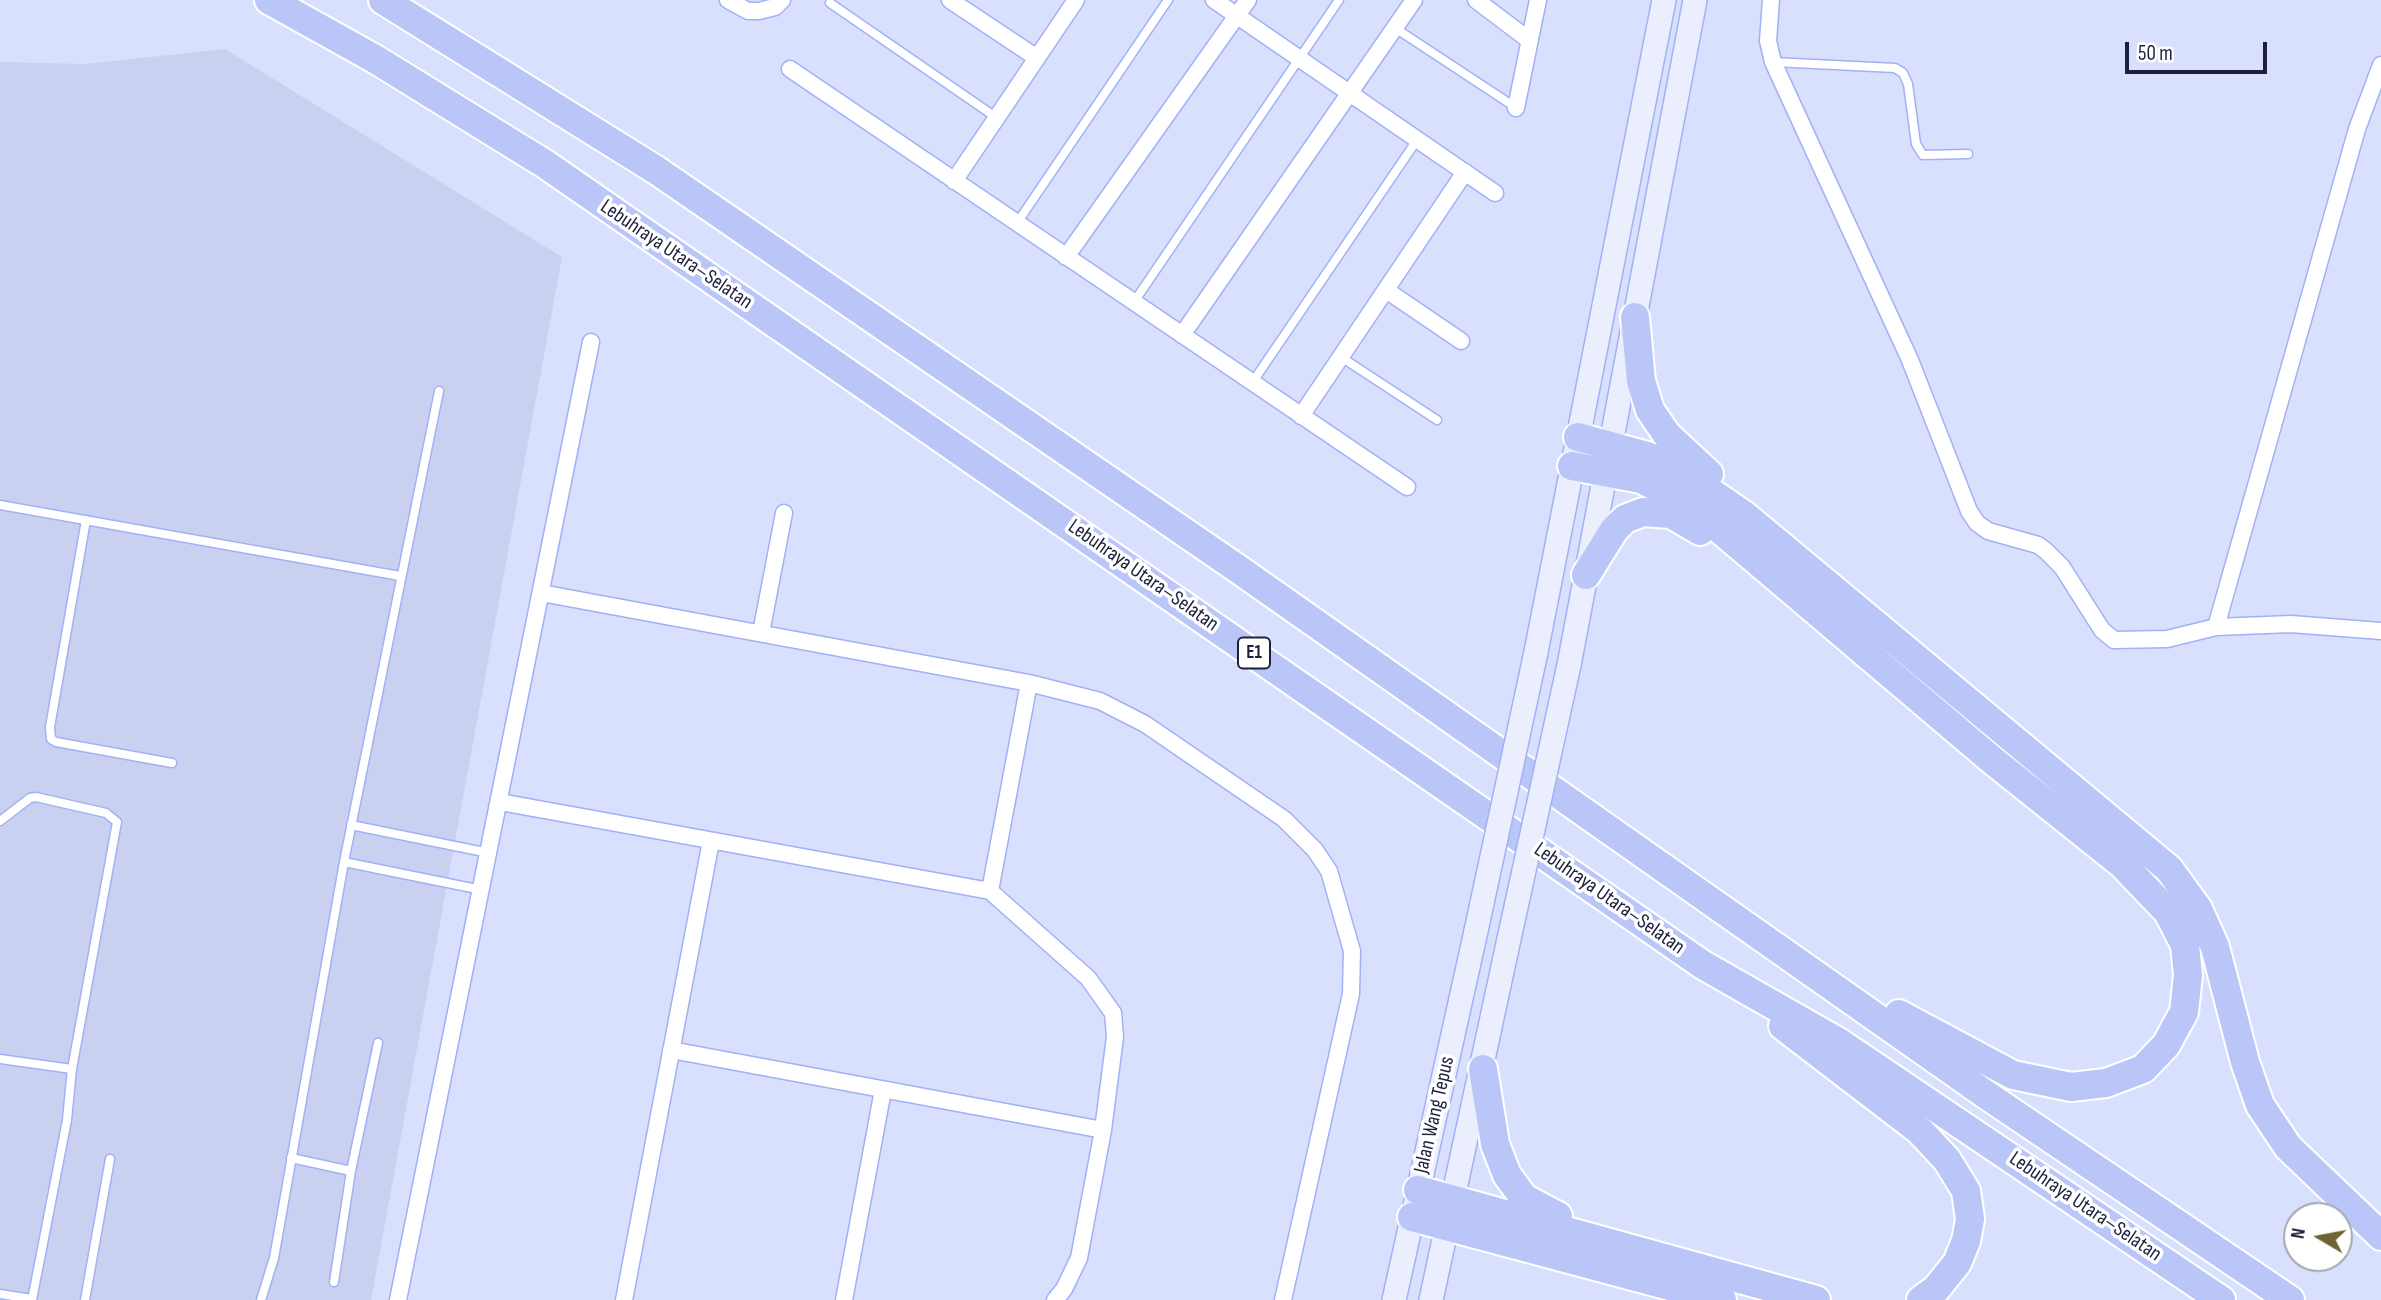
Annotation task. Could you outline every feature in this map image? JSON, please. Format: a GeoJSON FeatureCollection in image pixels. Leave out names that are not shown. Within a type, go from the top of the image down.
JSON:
{"type":"FeatureCollection","features":[{"type":"Feature","properties":{"kind":"highway","name":"Lebuhraya Utara–Selatan"},"geometry":{"type":"LineString","coordinates":[[383,0],[667,178],[1798,960],[1985,1094],[2290,1300]]}},
{"type":"Feature","properties":{"kind":"highway","name":"Lebuhraya Utara–Selatan"},"geometry":{"type":"LineString","coordinates":[[277,4],[454,106],[545,164],[1703,965],[1840,1042],[2221,1300]]}},
{"type":"Feature","properties":{"kind":"highway"},"geometry":{"type":"LineString","coordinates":[[1635,317],[1641,381],[1650,410],[1667,435],[1869,619]]}},
{"type":"Feature","properties":{"kind":"highway"},"geometry":{"type":"LineString","coordinates":[[1578,437],[1641,479],[1690,504],[1992,760],[2122,864],[2168,912],[2185,945],[2189,975],[2183,1012],[2166,1045],[2143,1069],[2106,1083],[2071,1087],[2013,1075],[1798,960]]}},
{"type":"Feature","properties":{"kind":"highway"},"geometry":{"type":"LineString","coordinates":[[1572,466],[1608,458],[1674,467],[1705,487],[1744,514],[2169,869],[2199,909],[2215,947],[2245,1062],[2260,1105],[2288,1147],[2381,1236]]}},
{"type":"Feature","properties":{"kind":"highway"},"geometry":{"type":"LineString","coordinates":[[1586,575],[1625,519],[1643,512],[1671,514],[1690,524],[1849,639]]}},
{"type":"Feature","properties":{"kind":"highway"},"geometry":{"type":"LineString","coordinates":[[1703,965],[1920,1131],[1947,1160],[1966,1191],[1970,1219],[1957,1263],[1936,1289],[1922,1300]]}},
{"type":"Feature","properties":{"kind":"highway"},"geometry":{"type":"LineString","coordinates":[[1483,1069],[1495,1144],[1507,1175],[1524,1198],[1555,1214],[1652,1252]]}},
{"type":"Feature","properties":{"kind":"highway"},"geometry":{"type":"LineString","coordinates":[[1418,1190],[1451,1212],[1721,1300]]}},
{"type":"Feature","properties":{"kind":"highway"},"geometry":{"type":"LineString","coordinates":[[1412,1217],[1451,1212],[1652,1252],[1816,1300]]}},
{"type":"Feature","properties":{"kind":"main road","name":"Jalan Wang Tepus"},"geometry":{"type":"LineString","coordinates":[[1394,1300],[1536,652],[1664,0]]}},
{"type":"Feature","properties":{"kind":"main road","name":"Jalan Wang Tepus"},"geometry":{"type":"LineString","coordinates":[[1431,1300],[1569,665],[1695,0]]}},
{"type":"Feature","properties":{"kind":"street"},"geometry":{"type":"LineString","coordinates":[[728,0],[748,10],[759,11],[775,7],[782,0]]}},
{"type":"Feature","properties":{"kind":"street"},"geometry":{"type":"LineString","coordinates":[[950,0],[1037,58]]}},
{"type":"Feature","properties":{"kind":"street"},"geometry":{"type":"LineString","coordinates":[[954,181],[1076,0]]}},
{"type":"Feature","properties":{"kind":"street"},"geometry":{"type":"LineString","coordinates":[[1214,0],[1495,193]]}},
{"type":"Feature","properties":{"kind":"street"},"geometry":{"type":"LineString","coordinates":[[1066,257],[1248,0]]}},
{"type":"Feature","properties":{"kind":"street"},"geometry":{"type":"LineString","coordinates":[[1182,335],[1414,0]]}},
{"type":"Feature","properties":{"kind":"street"},"geometry":{"type":"LineString","coordinates":[[1476,0],[1530,40]]}},
{"type":"Feature","properties":{"kind":"street"},"geometry":{"type":"LineString","coordinates":[[1516,108],[1538,0]]}},
{"type":"Feature","properties":{"kind":"street"},"geometry":{"type":"LineString","coordinates":[[1771,0],[1768,41],[1773,62],[1910,360],[1969,511],[1977,523],[1988,531],[2038,545],[2046,551],[2062,567],[2102,629],[2114,640],[2167,639],[2216,627],[2291,624],[2381,631]]}},
{"type":"Feature","properties":{"kind":"street"},"geometry":{"type":"LineString","coordinates":[[2216,627],[2357,129],[2381,65]]}},
{"type":"Feature","properties":{"kind":"street"},"geometry":{"type":"LineString","coordinates":[[790,69],[1406,487]]}},
{"type":"Feature","properties":{"kind":"street"},"geometry":{"type":"LineString","coordinates":[[1301,416],[1465,172]]}},
{"type":"Feature","properties":{"kind":"street"},"geometry":{"type":"LineString","coordinates":[[1386,290],[1461,341]]}},
{"type":"Feature","properties":{"kind":"street"},"geometry":{"type":"LineString","coordinates":[[398,1300],[591,342]]}},
{"type":"Feature","properties":{"kind":"street"},"geometry":{"type":"LineString","coordinates":[[761,633],[784,513]]}},
{"type":"Feature","properties":{"kind":"street"},"geometry":{"type":"LineString","coordinates":[[541,593],[1029,683],[1100,701],[1145,724],[1284,819],[1315,850],[1329,871],[1352,951],[1351,994],[1283,1300]]}},
{"type":"Feature","properties":{"kind":"street"},"geometry":{"type":"LineString","coordinates":[[990,891],[1029,683]]}},
{"type":"Feature","properties":{"kind":"street"},"geometry":{"type":"LineString","coordinates":[[500,802],[990,891],[1088,978],[1113,1013],[1115,1037],[1103,1130],[1079,1258],[1064,1289],[1055,1300]]}},
{"type":"Feature","properties":{"kind":"street"},"geometry":{"type":"LineString","coordinates":[[624,1300],[711,841]]}},
{"type":"Feature","properties":{"kind":"street"},"geometry":{"type":"LineString","coordinates":[[671,1050],[1103,1130]]}},
{"type":"Feature","properties":{"kind":"street"},"geometry":{"type":"LineString","coordinates":[[844,1300],[883,1090]]}},
{"type":"Feature","properties":{"kind":"lane"},"geometry":{"type":"LineString","coordinates":[[1017,223],[1168,0]]}},
{"type":"Feature","properties":{"kind":"lane"},"geometry":{"type":"LineString","coordinates":[[1134,302],[1339,0]]}},
{"type":"Feature","properties":{"kind":"lane"},"geometry":{"type":"LineString","coordinates":[[830,3],[997,118]]}},
{"type":"Feature","properties":{"kind":"lane"},"geometry":{"type":"LineString","coordinates":[[1395,28],[1516,108]]}},
{"type":"Feature","properties":{"kind":"lane"},"geometry":{"type":"LineString","coordinates":[[1773,62],[1895,68],[1903,73],[1908,84],[1916,145],[1923,155],[1968,154]]}},
{"type":"Feature","properties":{"kind":"lane"},"geometry":{"type":"LineString","coordinates":[[1252,383],[1417,140]]}},
{"type":"Feature","properties":{"kind":"lane"},"geometry":{"type":"LineString","coordinates":[[1341,357],[1437,420]]}},
{"type":"Feature","properties":{"kind":"lane"},"geometry":{"type":"LineString","coordinates":[[261,1300],[274,1258],[351,825],[439,391]]}},
{"type":"Feature","properties":{"kind":"lane"},"geometry":{"type":"LineString","coordinates":[[0,505],[400,576]]}},
{"type":"Feature","properties":{"kind":"lane"},"geometry":{"type":"LineString","coordinates":[[86,520],[50,727],[51,738],[56,742],[172,763]]}},
{"type":"Feature","properties":{"kind":"lane"},"geometry":{"type":"LineString","coordinates":[[0,821],[30,797],[36,797],[106,813],[117,822],[72,1069],[67,1120],[32,1300],[0,1294]]}},
{"type":"Feature","properties":{"kind":"lane"},"geometry":{"type":"LineString","coordinates":[[351,825],[489,854]]}},
{"type":"Feature","properties":{"kind":"lane"},"geometry":{"type":"LineString","coordinates":[[344,862],[482,890]]}},
{"type":"Feature","properties":{"kind":"lane"},"geometry":{"type":"LineString","coordinates":[[334,1282],[351,1171],[378,1043]]}},
{"type":"Feature","properties":{"kind":"lane"},"geometry":{"type":"LineString","coordinates":[[0,1059],[72,1069]]}},
{"type":"Feature","properties":{"kind":"lane"},"geometry":{"type":"LineString","coordinates":[[291,1158],[351,1171]]}},
{"type":"Feature","properties":{"kind":"lane"},"geometry":{"type":"LineString","coordinates":[[85,1300],[110,1159]]}},
{"type":"Feature","properties":{"kind":"shaded area"},"geometry":{"type":"Polygon","coordinates":[[[225,49],[562,257],[371,1300],[0,1300],[0,62],[85,64],[225,49]]]}}]}
